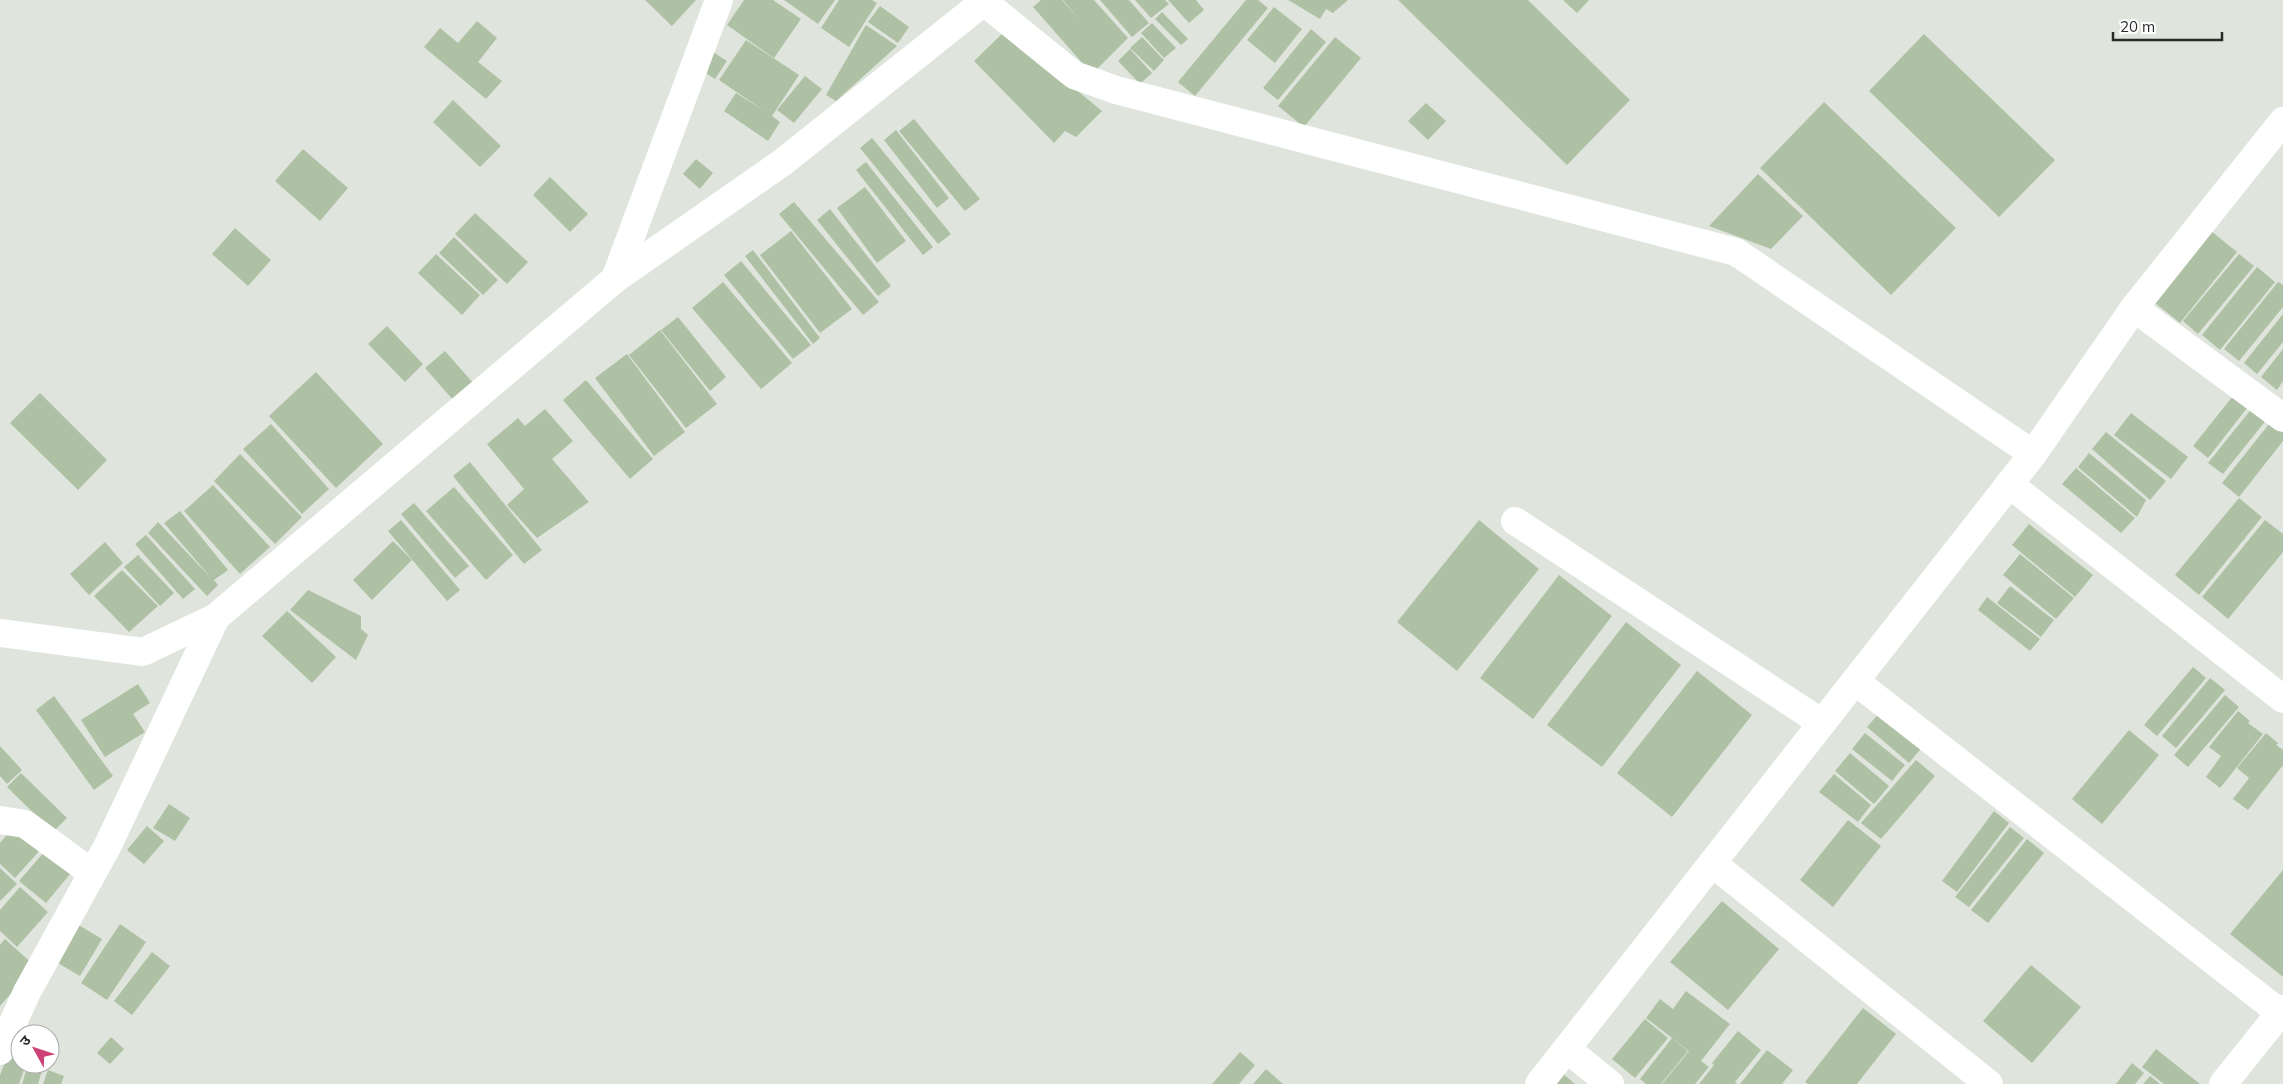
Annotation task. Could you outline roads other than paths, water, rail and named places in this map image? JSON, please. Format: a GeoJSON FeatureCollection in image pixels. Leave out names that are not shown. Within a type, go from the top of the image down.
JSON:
{"type":"FeatureCollection","features":[{"type":"Feature","properties":{"kind":"street"},"geometry":{"type":"LineString","coordinates":[[615,279],[719,0]]}},
{"type":"Feature","properties":{"kind":"street"},"geometry":{"type":"LineString","coordinates":[[1,631],[143,652],[216,617],[615,279],[783,162],[985,1],[1074,75],[1116,90],[1736,252],[2033,454]]}},
{"type":"Feature","properties":{"kind":"street"},"geometry":{"type":"LineString","coordinates":[[1539,1084],[2033,454],[2134,308],[2279,134]]}},
{"type":"Feature","properties":{"kind":"street"},"geometry":{"type":"LineString","coordinates":[[2134,308],[2283,418]]}},
{"type":"Feature","properties":{"kind":"street"},"geometry":{"type":"LineString","coordinates":[[2009,484],[2283,699]]}},
{"type":"Feature","properties":{"kind":"street"},"geometry":{"type":"LineString","coordinates":[[1515,521],[1822,723]]}},
{"type":"Feature","properties":{"kind":"street"},"geometry":{"type":"LineString","coordinates":[[0,1051],[27,992],[108,845],[216,617]]}},
{"type":"Feature","properties":{"kind":"street"},"geometry":{"type":"LineString","coordinates":[[1855,681],[2282,1017]]}},
{"type":"Feature","properties":{"kind":"street"},"geometry":{"type":"LineString","coordinates":[[0,820],[26,824],[92,873]]}},
{"type":"Feature","properties":{"kind":"street"},"geometry":{"type":"LineString","coordinates":[[1712,863],[1989,1084]]}},
{"type":"Feature","properties":{"kind":"street"},"geometry":{"type":"LineString","coordinates":[[2223,1084],[2282,1017]]}},
{"type":"Feature","properties":{"kind":"street"},"geometry":{"type":"LineString","coordinates":[[2242,1084],[2282,1017]]}},
{"type":"Feature","properties":{"kind":"street"},"geometry":{"type":"LineString","coordinates":[[1567,1049],[1610,1084]]}}]}
